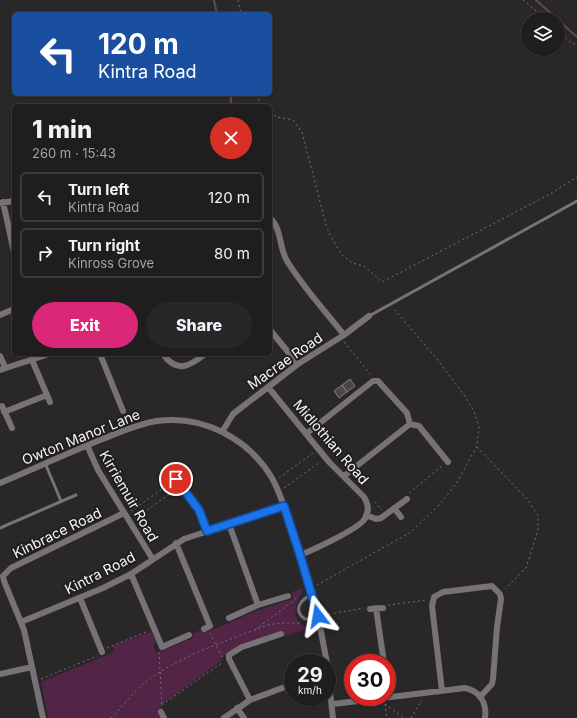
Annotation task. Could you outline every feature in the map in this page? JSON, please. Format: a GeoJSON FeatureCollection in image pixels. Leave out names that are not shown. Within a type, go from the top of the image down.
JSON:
{"type":"FeatureCollection","features":[{"type":"Feature","properties":{"kind":"street"},"geometry":{"type":"LineString","coordinates":[[12,201],[1,203],[12,253]]}},
{"type":"Feature","properties":{"kind":"street"},"geometry":{"type":"LineString","coordinates":[[272,220],[275,224],[286,259],[342,336]]}},
{"type":"Feature","properties":{"kind":"street"},"geometry":{"type":"LineString","coordinates":[[0,314],[12,310]]}},
{"type":"Feature","properties":{"kind":"street","name":"Macrae Road"},"geometry":{"type":"LineString","coordinates":[[222,432],[229,418],[268,387],[298,364],[342,336],[369,316]]}},
{"type":"Feature","properties":{"kind":"street"},"geometry":{"type":"LineString","coordinates":[[272,332],[298,364]]}},
{"type":"Feature","properties":{"kind":"street"},"geometry":{"type":"LineString","coordinates":[[0,356],[3,368],[43,356]]}},
{"type":"Feature","properties":{"kind":"street"},"geometry":{"type":"LineString","coordinates":[[101,356],[123,411]]}},
{"type":"Feature","properties":{"kind":"street"},"geometry":{"type":"LineString","coordinates":[[165,356],[170,362],[180,366],[193,364],[203,356]]}},
{"type":"Feature","properties":{"kind":"street"},"geometry":{"type":"LineString","coordinates":[[32,360],[50,402]]}},
{"type":"Feature","properties":{"kind":"street"},"geometry":{"type":"LineString","coordinates":[[306,434],[373,381],[378,381],[381,383],[407,413],[410,424]]}},
{"type":"Feature","properties":{"kind":"street","name":"Midlothian Road"},"geometry":{"type":"LineString","coordinates":[[268,387],[318,449],[364,497],[368,505],[366,516]]}},
{"type":"Feature","properties":{"kind":"street"},"geometry":{"type":"LineString","coordinates":[[12,428],[3,409],[48,395]]}},
{"type":"Feature","properties":{"kind":"street","name":"Owton Manor Lane"},"geometry":{"type":"LineString","coordinates":[[0,483],[87,445],[133,427],[156,421],[184,420],[198,423],[222,432],[237,440],[253,454],[275,478],[311,592],[325,654]]}},
{"type":"Feature","properties":{"kind":"street"},"geometry":{"type":"LineString","coordinates":[[410,424],[419,426],[447,461]]}},
{"type":"Feature","properties":{"kind":"street"},"geometry":{"type":"LineString","coordinates":[[344,476],[410,424]]}},
{"type":"Feature","properties":{"kind":"street","name":"Kirriemuir Road"},"geometry":{"type":"LineString","coordinates":[[87,445],[98,470],[152,558]]}},
{"type":"Feature","properties":{"kind":"street"},"geometry":{"type":"LineString","coordinates":[[176,479],[182,485],[199,510],[207,531]]}},
{"type":"Feature","properties":{"kind":"street"},"geometry":{"type":"LineString","coordinates":[[300,555],[358,526],[366,516],[379,519],[407,497]]}},
{"type":"Feature","properties":{"kind":"street","name":"Kintra Road"},"geometry":{"type":"LineString","coordinates":[[21,622],[80,598],[131,574],[152,558],[176,543],[207,531],[284,506]]}},
{"type":"Feature","properties":{"kind":"street"},"geometry":{"type":"LineString","coordinates":[[394,508],[401,517]]}},
{"type":"Feature","properties":{"kind":"street","name":"Kinbrace Road"},"geometry":{"type":"LineString","coordinates":[[21,622],[4,581],[3,576],[6,572],[125,514]]}},
{"type":"Feature","properties":{"kind":"street"},"geometry":{"type":"LineString","coordinates":[[229,524],[258,605]]}},
{"type":"Feature","properties":{"kind":"street"},"geometry":{"type":"LineString","coordinates":[[176,543],[209,626]]}},
{"type":"Feature","properties":{"kind":"street"},"geometry":{"type":"LineString","coordinates":[[131,574],[154,628],[160,647],[189,635]]}},
{"type":"Feature","properties":{"kind":"street"},"geometry":{"type":"LineString","coordinates":[[442,691],[432,603],[434,597],[443,592],[492,586],[500,594],[501,599],[493,679],[492,684],[480,697]]}},
{"type":"Feature","properties":{"kind":"street"},"geometry":{"type":"LineString","coordinates":[[229,618],[258,605],[288,596]]}},
{"type":"Feature","properties":{"kind":"street"},"geometry":{"type":"LineString","coordinates":[[80,598],[102,651]]}},
{"type":"Feature","properties":{"kind":"street"},"geometry":{"type":"LineString","coordinates":[[378,608],[383,654]]}},
{"type":"Feature","properties":{"kind":"street"},"geometry":{"type":"LineString","coordinates":[[21,622],[43,718]]}},
{"type":"Feature","properties":{"kind":"street"},"geometry":{"type":"LineString","coordinates":[[250,700],[229,659],[229,656],[242,647],[264,637],[281,634]]}},
{"type":"Feature","properties":{"kind":"street"},"geometry":{"type":"LineString","coordinates":[[0,674],[32,667]]}},
{"type":"Feature","properties":{"kind":"street"},"geometry":{"type":"LineString","coordinates":[[224,718],[250,700],[284,687]]}},
{"type":"Feature","properties":{"kind":"street"},"geometry":{"type":"LineString","coordinates":[[396,696],[465,688],[470,689],[480,697],[485,704],[485,718]]}},
{"type":"Feature","properties":{"kind":"street","name":"Owton Manor Lane"},"geometry":{"type":"LineString","coordinates":[[333,706],[333,718]]}},
{"type":"Feature","properties":{"kind":"street"},"geometry":{"type":"LineString","coordinates":[[237,708],[244,718]]}},
{"type":"Feature","properties":{"kind":"lane"},"geometry":{"type":"LineString","coordinates":[[369,316],[577,201]]}},
{"type":"Feature","properties":{"kind":"lane"},"geometry":{"type":"LineString","coordinates":[[45,463],[61,501]]}},
{"type":"Feature","properties":{"kind":"lane"},"geometry":{"type":"LineString","coordinates":[[0,528],[76,495]]}},
{"type":"Feature","properties":{"kind":"lane"},"geometry":{"type":"LineString","coordinates":[[311,592],[301,600],[299,605],[302,617],[310,620],[318,618]]}},
{"type":"Feature","properties":{"kind":"path"},"geometry":{"type":"LineString","coordinates":[[238,0],[241,12]]}},
{"type":"Feature","properties":{"kind":"path"},"geometry":{"type":"LineString","coordinates":[[523,0],[538,12]]}},
{"type":"Feature","properties":{"kind":"path"},"geometry":{"type":"LineString","coordinates":[[565,38],[572,44],[577,44]]}},
{"type":"Feature","properties":{"kind":"path"},"geometry":{"type":"LineString","coordinates":[[272,113],[277,117],[293,120],[302,132],[326,225],[342,255],[352,263],[364,266],[382,282],[550,194],[577,177]]}},
{"type":"Feature","properties":{"kind":"path"},"geometry":{"type":"LineString","coordinates":[[311,592],[411,532],[439,505],[456,484],[476,446],[479,427],[474,411],[437,359],[390,304]]}},
{"type":"Feature","properties":{"kind":"path"},"geometry":{"type":"LineString","coordinates":[[342,336],[373,381]]}},
{"type":"Feature","properties":{"kind":"path"},"geometry":{"type":"LineString","coordinates":[[123,411],[126,410],[133,427]]}},
{"type":"Feature","properties":{"kind":"path"},"geometry":{"type":"LineString","coordinates":[[476,446],[527,499],[538,516],[538,530],[526,568],[500,594]]}},
{"type":"Feature","properties":{"kind":"path"},"geometry":{"type":"LineString","coordinates":[[275,478],[318,449]]}},
{"type":"Feature","properties":{"kind":"path"},"geometry":{"type":"LineString","coordinates":[[283,489],[326,458]]}},
{"type":"Feature","properties":{"kind":"path"},"geometry":{"type":"LineString","coordinates":[[407,497],[447,461]]}},
{"type":"Feature","properties":{"kind":"path"},"geometry":{"type":"LineString","coordinates":[[125,514],[176,479]]}},
{"type":"Feature","properties":{"kind":"path"},"geometry":{"type":"LineString","coordinates":[[130,523],[182,485]]}},
{"type":"Feature","properties":{"kind":"path"},"geometry":{"type":"LineString","coordinates":[[375,502],[384,512]]}},
{"type":"Feature","properties":{"kind":"path"},"geometry":{"type":"LineString","coordinates":[[255,630],[301,596]]}},
{"type":"Feature","properties":{"kind":"path"},"geometry":{"type":"LineString","coordinates":[[318,618],[426,599],[432,603]]}},
{"type":"Feature","properties":{"kind":"path"},"geometry":{"type":"LineString","coordinates":[[111,718],[144,683],[160,672],[194,654],[255,630],[280,623],[310,624],[310,620]]}},
{"type":"Feature","properties":{"kind":"path"},"geometry":{"type":"LineString","coordinates":[[160,647],[162,705],[225,661],[216,645],[209,626]]}},
{"type":"Feature","properties":{"kind":"path"},"geometry":{"type":"LineString","coordinates":[[35,681],[96,658],[102,651],[154,628]]}},
{"type":"Feature","properties":{"kind":"path"},"geometry":{"type":"LineString","coordinates":[[411,718],[423,699],[422,693]]}},
{"type":"Feature","properties":{"kind":"path"},"geometry":{"type":"LineString","coordinates":[[387,718],[385,704],[404,718]]}},
{"type":"Feature","properties":{"kind":"shaded area"},"geometry":{"type":"Polygon","coordinates":[[[302,588],[303,590],[296,607],[296,618],[304,626],[311,628],[283,637],[282,632],[247,642],[220,659],[221,661],[161,705],[162,709],[158,712],[160,718],[48,718],[41,682],[114,652],[112,646],[151,631],[156,642],[153,646],[157,653],[193,638],[192,634],[201,630],[205,633],[256,611],[293,599],[292,592],[302,588]]]}},
{"type":"Feature","properties":{"kind":"building"},"geometry":{"type":"Polygon","coordinates":[[[350,379],[355,386],[347,392],[342,385],[350,379]]]}},
{"type":"Feature","properties":{"kind":"building"},"geometry":{"type":"Polygon","coordinates":[[[342,385],[347,392],[339,398],[334,391],[342,385]]]}},
{"type":"Feature","properties":{"kind":"waterway"},"geometry":{"type":"LineString","coordinates":[[214,0],[217,12]]}},
{"type":"Feature","properties":{"kind":"waterway"},"geometry":{"type":"LineString","coordinates":[[536,0],[549,12]]}},
{"type":"Feature","properties":{"kind":"waterway"},"geometry":{"type":"LineString","coordinates":[[565,26],[577,37]]}},
{"type":"Feature","properties":{"kind":"waterway"},"geometry":{"type":"LineString","coordinates":[[230,96],[232,104]]}},
{"type":"Feature","properties":{"kind":"route"},"geometry":{"type":"LineString","coordinates":[[176,479],[199,510],[207,531],[284,506],[318,616]]}}]}
